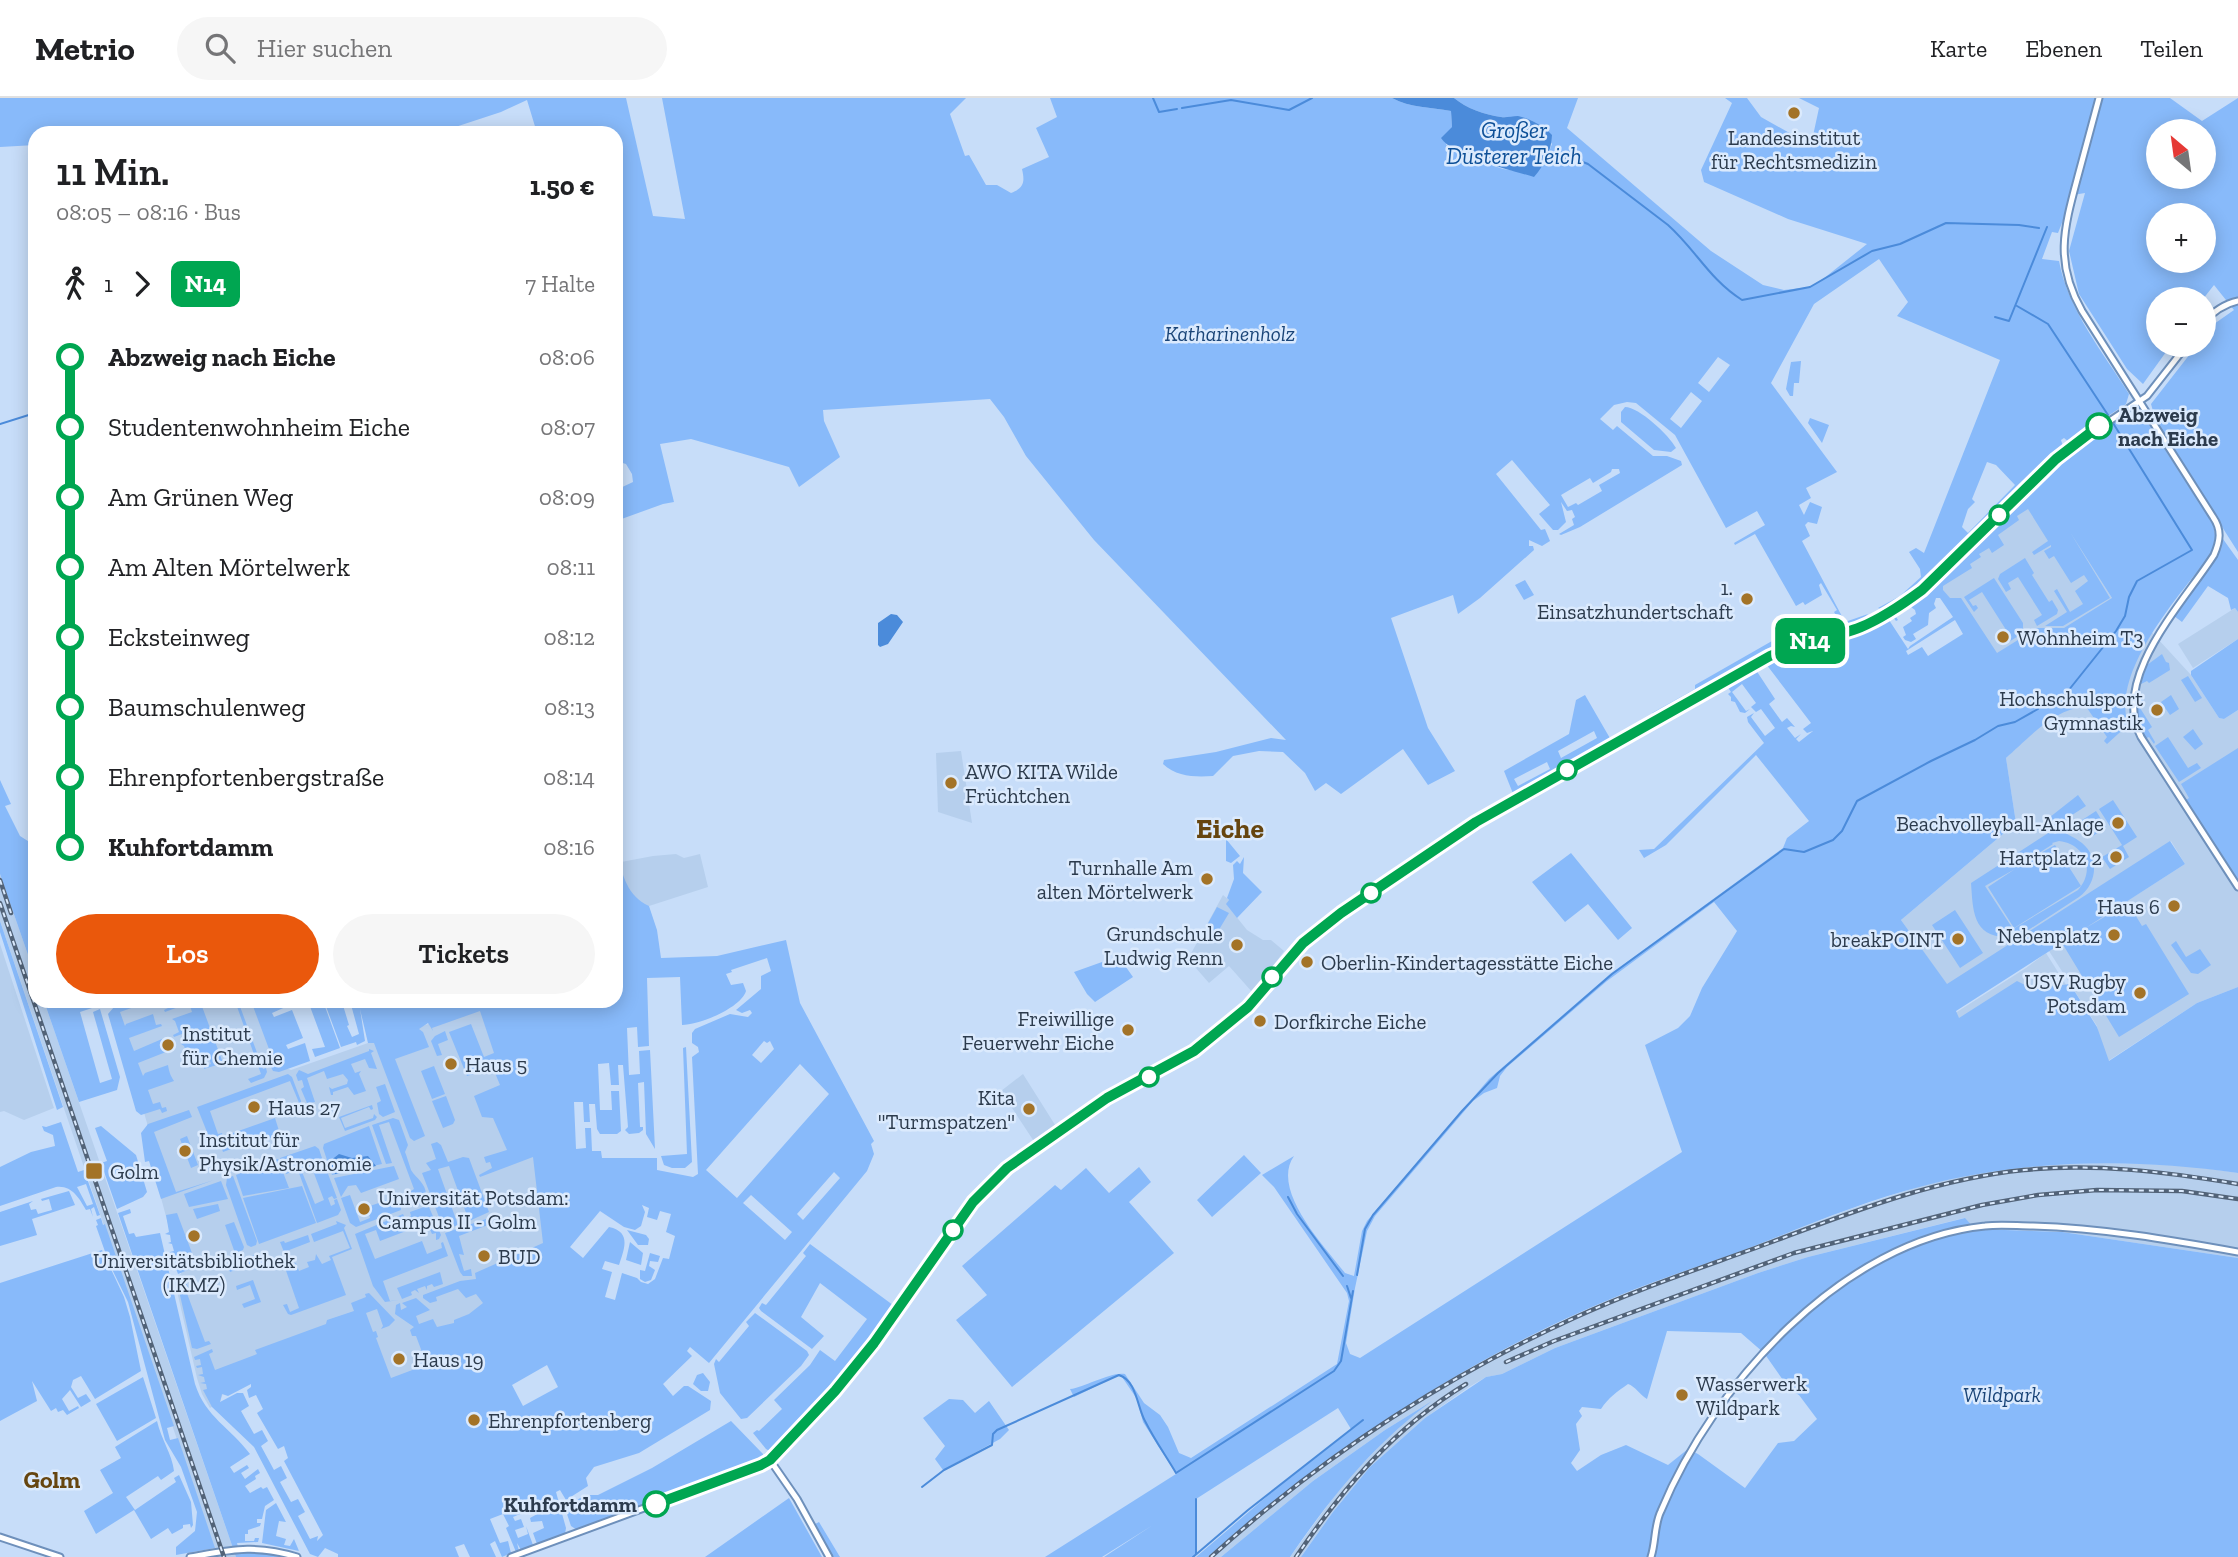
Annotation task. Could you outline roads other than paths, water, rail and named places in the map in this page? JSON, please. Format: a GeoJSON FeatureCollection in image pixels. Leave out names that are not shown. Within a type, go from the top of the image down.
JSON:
{"type":"FeatureCollection","features":[{"type":"Feature","properties":{"kind":"street"},"geometry":{"type":"LineString","coordinates":[[2099,98],[2066,214],[2064,263],[2075,298],[2220,530],[2214,555],[2148,654],[2132,702],[2134,719],[2141,737],[2238,887]]}},
{"type":"Feature","properties":{"kind":"street"},"geometry":{"type":"LineString","coordinates":[[2216,312],[2238,301]]}},
{"type":"Feature","properties":{"kind":"street"},"geometry":{"type":"LineString","coordinates":[[511,1557],[770,1460],[835,1391],[874,1343],[973,1202],[1007,1168],[1107,1098],[1194,1051],[1248,1007],[1303,943],[1341,913],[1476,822],[1770,656],[1794,646],[1858,628],[1908,601],[2069,448],[2147,396],[2177,357]]}},
{"type":"Feature","properties":{"kind":"street"},"geometry":{"type":"LineString","coordinates":[[1651,1557],[1658,1517],[1687,1455],[1733,1389],[1779,1336],[1811,1306],[1869,1266],[1931,1238],[1988,1225],[2077,1228],[2238,1252]]}},
{"type":"Feature","properties":{"kind":"street"},"geometry":{"type":"LineString","coordinates":[[770,1460],[797,1499],[829,1557]]}},
{"type":"Feature","properties":{"kind":"street"},"geometry":{"type":"LineString","coordinates":[[0,1536],[60,1557]]}},
{"type":"Feature","properties":{"kind":"street"},"geometry":{"type":"LineString","coordinates":[[190,1557],[238,1548],[267,1549],[297,1557]]}},
{"type":"Feature","properties":{"kind":"water","name":"Großer Düsterer Teich"},"geometry":{"type":"Polygon","coordinates":[[[1392,98],[1454,98],[1489,115],[1522,117],[1552,135],[1549,152],[1534,177],[1484,162],[1458,151],[1441,138],[1452,127],[1451,111],[1413,105],[1392,98]]]}},
{"type":"Feature","properties":{"kind":"water"},"geometry":{"type":"Polygon","coordinates":[[[891,614],[897,615],[903,622],[888,644],[880,647],[878,623],[891,614]]]}},
{"type":"Feature","properties":{"kind":"water"},"geometry":{"type":"Polygon","coordinates":[[[339,1154],[352,1158],[368,1156],[376,1166],[335,1174],[330,1161],[339,1154]]]}},
{"type":"Feature","properties":{"kind":"waterway"},"geometry":{"type":"LineString","coordinates":[[1153,98],[1159,112],[1177,109]]}},
{"type":"Feature","properties":{"kind":"waterway"},"geometry":{"type":"LineString","coordinates":[[1182,108],[1231,100],[1289,110],[1312,98]]}},
{"type":"Feature","properties":{"kind":"waterway"},"geometry":{"type":"LineString","coordinates":[[1559,157],[1573,158],[1588,164],[1668,225],[1711,274],[1742,300],[1810,287],[1872,251],[1900,244],[1946,223],[2039,228]]}},
{"type":"Feature","properties":{"kind":"waterway"},"geometry":{"type":"LineString","coordinates":[[1995,317],[2009,321],[2047,227]]}},
{"type":"Feature","properties":{"kind":"waterway"},"geometry":{"type":"LineString","coordinates":[[2017,306],[2048,324],[2108,415]]}},
{"type":"Feature","properties":{"kind":"waterway"},"geometry":{"type":"LineString","coordinates":[[0,424],[28,415]]}},
{"type":"Feature","properties":{"kind":"waterway"},"geometry":{"type":"LineString","coordinates":[[2042,702],[2048,697],[2060,701],[2116,631],[2125,616],[2129,597],[2137,581],[2192,550],[2113,423]]}},
{"type":"Feature","properties":{"kind":"waterway"},"geometry":{"type":"LineString","coordinates":[[1357,1275],[1365,1229],[1373,1215],[1498,1073],[1612,974],[1784,849],[1804,852],[1833,840],[1842,831],[1857,801],[1998,726],[2015,722],[2038,709]]}},
{"type":"Feature","properties":{"kind":"waterway"},"geometry":{"type":"LineString","coordinates":[[1288,1197],[1297,1214],[1343,1276]]}},
{"type":"Feature","properties":{"kind":"waterway"},"geometry":{"type":"LineString","coordinates":[[1347,1286],[1351,1298]]}},
{"type":"Feature","properties":{"kind":"waterway"},"geometry":{"type":"LineString","coordinates":[[922,1487],[944,1470],[992,1445],[993,1434],[997,1430],[1119,1375],[1133,1388],[1145,1421],[1176,1473],[1334,1371],[1341,1361],[1353,1291]]}},
{"type":"Feature","properties":{"kind":"waterway"},"geometry":{"type":"LineString","coordinates":[[1193,1557],[1363,1420]]}},
{"type":"Feature","properties":{"kind":"waterway"},"geometry":{"type":"LineString","coordinates":[[1196,1499],[1196,1554]]}},
{"type":"Feature","properties":{"kind":"railway"},"geometry":{"type":"LineString","coordinates":[[0,880],[11,913]]}},
{"type":"Feature","properties":{"kind":"railway"},"geometry":{"type":"LineString","coordinates":[[0,903],[28,985]]}},
{"type":"Feature","properties":{"kind":"railway"},"geometry":{"type":"LineString","coordinates":[[36,1008],[224,1557]]}},
{"type":"Feature","properties":{"kind":"railway"},"geometry":{"type":"LineString","coordinates":[[1211,1557],[1252,1521],[1338,1454],[1476,1367],[1598,1307],[1831,1220],[1926,1189],[1991,1174],[2024,1170],[2131,1170],[2238,1184]]}},
{"type":"Feature","properties":{"kind":"railway"},"geometry":{"type":"LineString","coordinates":[[1506,1362],[1554,1341],[1794,1253],[1982,1205],[2038,1195],[2097,1190],[2182,1191],[2238,1199]]}},
{"type":"Feature","properties":{"kind":"railway"},"geometry":{"type":"LineString","coordinates":[[1296,1557],[1332,1507],[1372,1461],[1416,1420],[1466,1384]]}},
{"type":"Feature","properties":{"kind":"place","name":"Landesinstitut für Rechtsmedizin"},"geometry":{"type":"Point","coordinates":[1794,113]}},
{"type":"Feature","properties":{"kind":"place","name":"Abzweig nach Eiche"},"geometry":{"type":"Point","coordinates":[2099,426]}},
{"type":"Feature","properties":{"kind":"place","name":"1. Einsatzhundertschaft"},"geometry":{"type":"Point","coordinates":[1747,599]}},
{"type":"Feature","properties":{"kind":"place","name":"Wohnheim T3"},"geometry":{"type":"Point","coordinates":[2003,637]}},
{"type":"Feature","properties":{"kind":"place","name":"Hochschulsport Gymnastik"},"geometry":{"type":"Point","coordinates":[2157,710]}},
{"type":"Feature","properties":{"kind":"place","name":"AWO KITA Wilde Früchtchen"},"geometry":{"type":"Point","coordinates":[951,783]}},
{"type":"Feature","properties":{"kind":"place","name":"Beachvolleyball-Anlage"},"geometry":{"type":"Point","coordinates":[2118,823]}},
{"type":"Feature","properties":{"kind":"place","name":"Hartplatz 2"},"geometry":{"type":"Point","coordinates":[2116,857]}},
{"type":"Feature","properties":{"kind":"place","name":"Turnhalle Am alten Mörtelwerk"},"geometry":{"type":"Point","coordinates":[1207,879]}},
{"type":"Feature","properties":{"kind":"place","name":"Haus 6"},"geometry":{"type":"Point","coordinates":[2174,906]}},
{"type":"Feature","properties":{"kind":"place","name":"Nebenplatz"},"geometry":{"type":"Point","coordinates":[2114,935]}},
{"type":"Feature","properties":{"kind":"place","name":"breakPOINT"},"geometry":{"type":"Point","coordinates":[1958,939]}},
{"type":"Feature","properties":{"kind":"place","name":"Grundschule Ludwig Renn"},"geometry":{"type":"Point","coordinates":[1237,945]}},
{"type":"Feature","properties":{"kind":"place","name":"Oberlin-Kindertagesstätte Eiche"},"geometry":{"type":"Point","coordinates":[1307,962]}},
{"type":"Feature","properties":{"kind":"place","name":"USV Rugby Potsdam"},"geometry":{"type":"Point","coordinates":[2140,993]}},
{"type":"Feature","properties":{"kind":"place","name":"Dorfkirche Eiche"},"geometry":{"type":"Point","coordinates":[1260,1021]}},
{"type":"Feature","properties":{"kind":"place","name":"Freiwillige Feuerwehr Eiche"},"geometry":{"type":"Point","coordinates":[1128,1030]}},
{"type":"Feature","properties":{"kind":"place","name":"Institut für Chemie"},"geometry":{"type":"Point","coordinates":[168,1045]}},
{"type":"Feature","properties":{"kind":"place","name":"Haus 5"},"geometry":{"type":"Point","coordinates":[451,1064]}},
{"type":"Feature","properties":{"kind":"place","name":"Haus 27"},"geometry":{"type":"Point","coordinates":[254,1107]}},
{"type":"Feature","properties":{"kind":"place","name":"Kita \"Turmspatzen\""},"geometry":{"type":"Point","coordinates":[1029,1109]}},
{"type":"Feature","properties":{"kind":"place","name":"Institut für Physik/Astronomie"},"geometry":{"type":"Point","coordinates":[185,1151]}},
{"type":"Feature","properties":{"kind":"place","name":"Golm"},"geometry":{"type":"Point","coordinates":[94,1171]}},
{"type":"Feature","properties":{"kind":"place","name":"Universität Potsdam: Campus II - Golm"},"geometry":{"type":"Point","coordinates":[364,1209]}},
{"type":"Feature","properties":{"kind":"place","name":"Universitätsbibliothek (IKMZ)"},"geometry":{"type":"Point","coordinates":[194,1236]}},
{"type":"Feature","properties":{"kind":"place","name":"BUD"},"geometry":{"type":"Point","coordinates":[484,1256]}},
{"type":"Feature","properties":{"kind":"place","name":"Haus 19"},"geometry":{"type":"Point","coordinates":[399,1359]}},
{"type":"Feature","properties":{"kind":"place","name":"Wasserwerk Wildpark"},"geometry":{"type":"Point","coordinates":[1682,1395]}},
{"type":"Feature","properties":{"kind":"place","name":"Ehrenpfortenberg"},"geometry":{"type":"Point","coordinates":[474,1420]}},
{"type":"Feature","properties":{"kind":"place","name":"Kuhfortdamm"},"geometry":{"type":"Point","coordinates":[656,1504]}},
{"type":"Feature","properties":{"kind":"district","name":"Eiche"},"geometry":{"type":"Point","coordinates":[1230,828]}},
{"type":"Feature","properties":{"kind":"district","name":"Golm"},"geometry":{"type":"Point","coordinates":[52,1479]}},
{"type":"Feature","properties":{"kind":"park label","name":"Katharinenholz"},"geometry":{"type":"Point","coordinates":[1230,333]}},
{"type":"Feature","properties":{"kind":"park label","name":"Wildpark"},"geometry":{"type":"Point","coordinates":[2002,1394]}}]}
